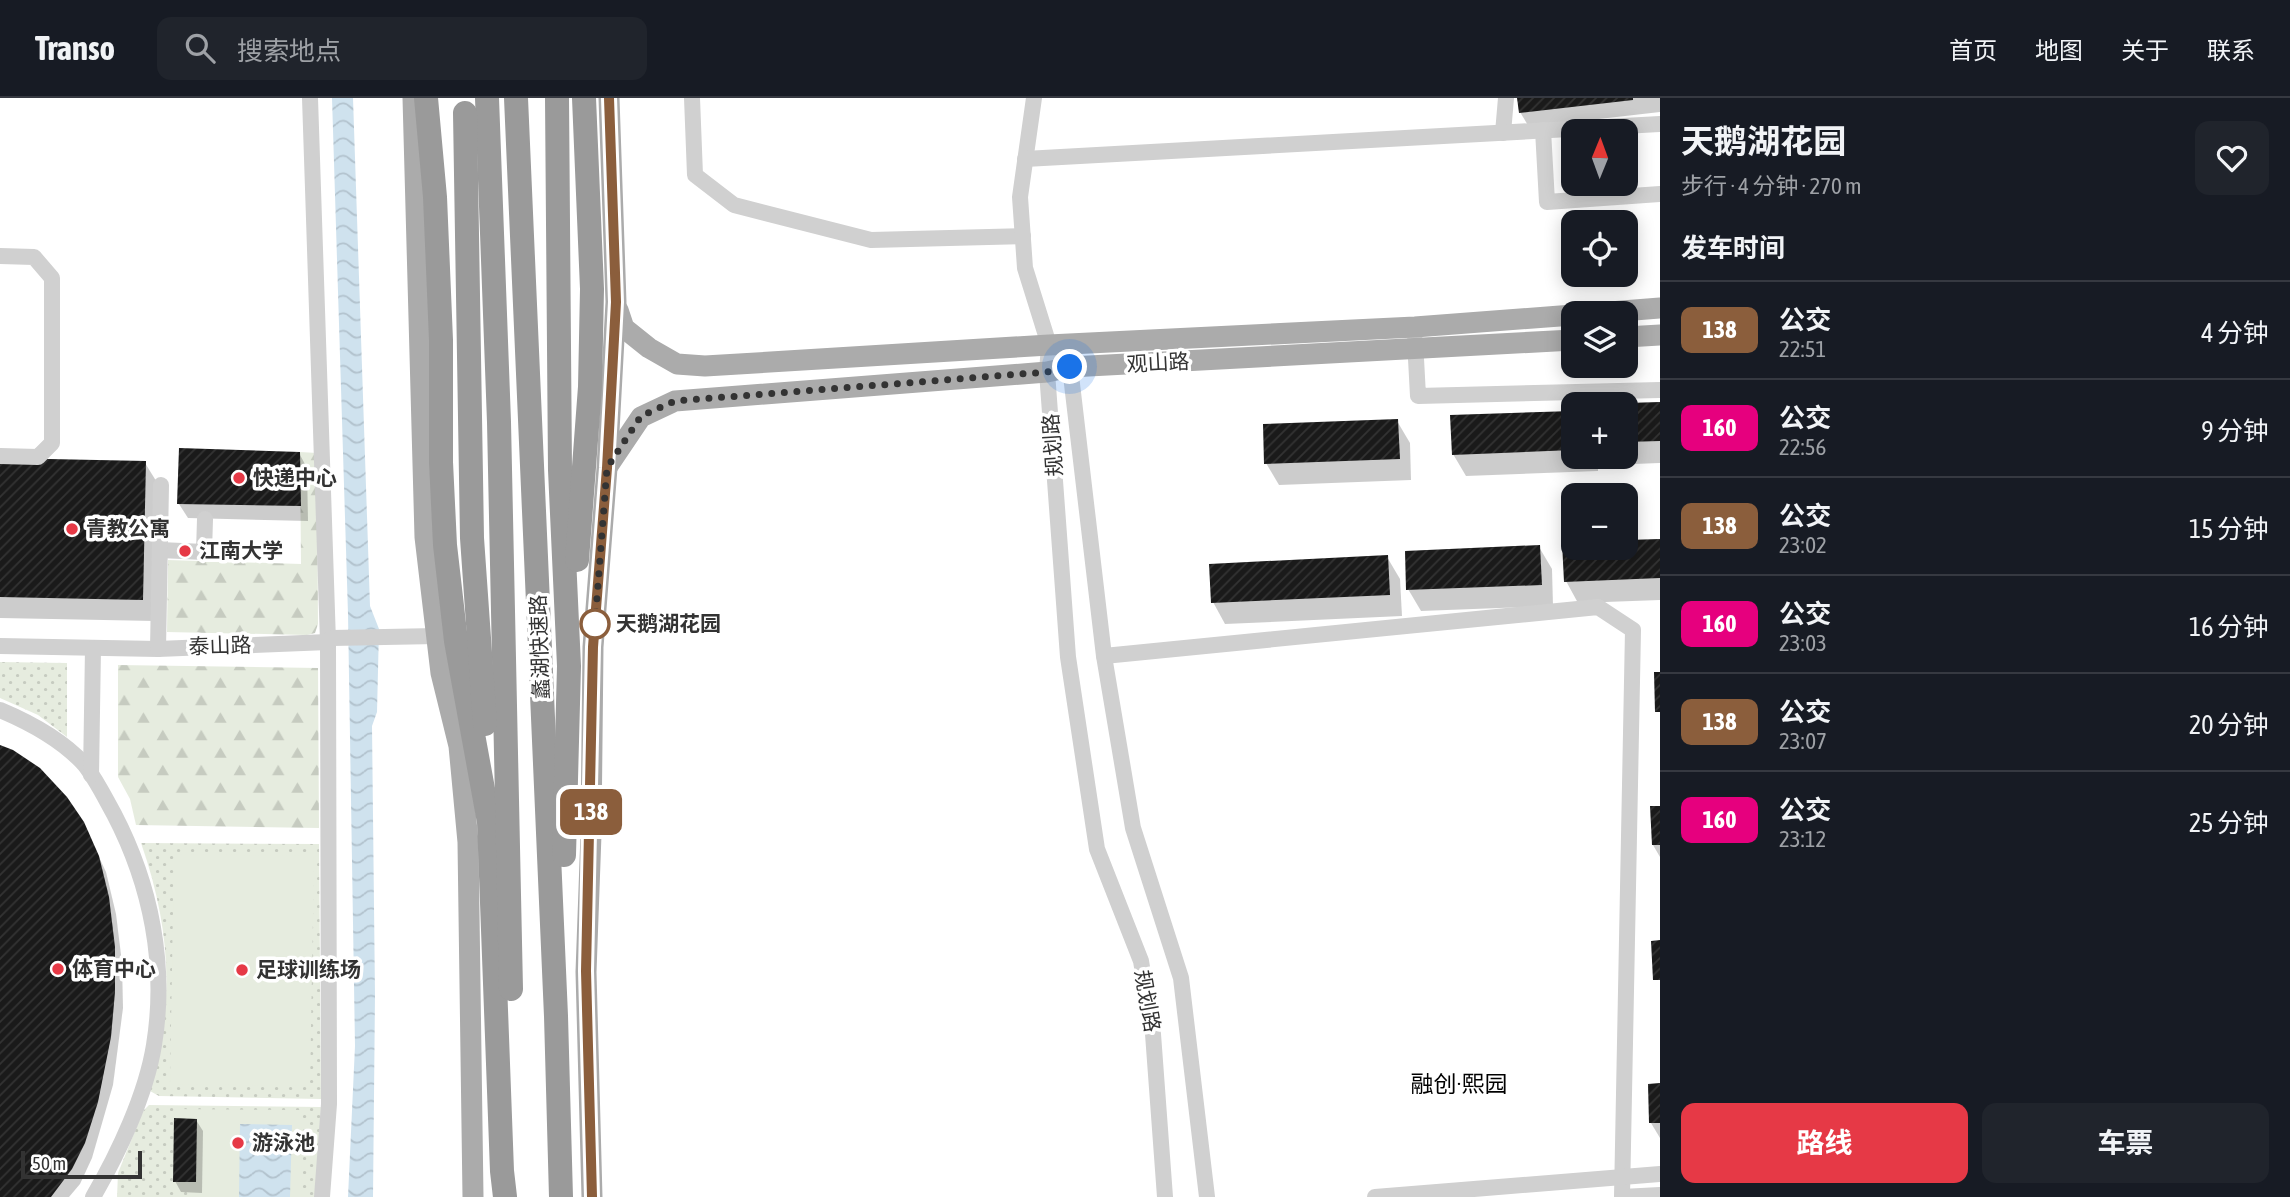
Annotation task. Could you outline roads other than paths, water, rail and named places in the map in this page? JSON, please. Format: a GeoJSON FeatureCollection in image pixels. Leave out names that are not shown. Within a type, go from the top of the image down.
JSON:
{"type":"FeatureCollection","features":[{"type":"Feature","properties":{"kind":"highway"},"geometry":{"type":"LineString","coordinates":[[426,98],[435,198],[441,327],[445,545],[456,641],[489,822]]}},
{"type":"Feature","properties":{"kind":"highway","name":"蠡湖快速路"},"geometry":{"type":"LineString","coordinates":[[487,98],[506,664],[515,1197]]}},
{"type":"Feature","properties":{"kind":"highway","name":"蠡湖快速路"},"geometry":{"type":"LineString","coordinates":[[516,98],[556,1016],[561,1197]]}},
{"type":"Feature","properties":{"kind":"highway"},"geometry":{"type":"LineString","coordinates":[[557,98],[560,470],[569,666]]}},
{"type":"Feature","properties":{"kind":"highway"},"geometry":{"type":"LineString","coordinates":[[556,1016],[569,666],[590,387],[592,289],[584,98]]}},
{"type":"Feature","properties":{"kind":"highway"},"geometry":{"type":"LineString","coordinates":[[465,113],[472,538],[486,742],[505,1197]]}},
{"type":"Feature","properties":{"kind":"main road"},"geometry":{"type":"LineString","coordinates":[[414,98],[425,537],[441,673],[458,746],[468,842],[473,1197]]}},
{"type":"Feature","properties":{"kind":"main road"},"geometry":{"type":"LineString","coordinates":[[592,1197],[586,971],[593,647],[616,302],[609,98]]}},
{"type":"Feature","properties":{"kind":"main road","name":"观山路"},"geometry":{"type":"LineString","coordinates":[[616,302],[624,328],[649,348],[677,364],[705,366],[1049,345],[1415,327],[1561,316]]}},
{"type":"Feature","properties":{"kind":"main road"},"geometry":{"type":"LineString","coordinates":[[1638,310],[1660,309]]}},
{"type":"Feature","properties":{"kind":"main road"},"geometry":{"type":"LineString","coordinates":[[1638,336],[1660,335]]}},
{"type":"Feature","properties":{"kind":"main road","name":"观山路"},"geometry":{"type":"LineString","coordinates":[[607,468],[641,416],[675,401],[1047,372],[1070,367],[1561,341]]}},
{"type":"Feature","properties":{"kind":"street"},"geometry":{"type":"LineString","coordinates":[[310,98],[330,640],[329,1104],[322,1197]]}},
{"type":"Feature","properties":{"kind":"street"},"geometry":{"type":"LineString","coordinates":[[692,98],[695,175],[734,205],[871,240],[1023,236]]}},
{"type":"Feature","properties":{"kind":"street"},"geometry":{"type":"LineString","coordinates":[[1034,98],[1020,197],[1025,268],[1049,345],[1070,367]]}},
{"type":"Feature","properties":{"kind":"street"},"geometry":{"type":"LineString","coordinates":[[1503,133],[1506,98]]}},
{"type":"Feature","properties":{"kind":"street"},"geometry":{"type":"LineString","coordinates":[[1026,159],[1660,124]]}},
{"type":"Feature","properties":{"kind":"street"},"geometry":{"type":"LineString","coordinates":[[1543,130],[1547,202],[1660,194]]}},
{"type":"Feature","properties":{"kind":"street"},"geometry":{"type":"LineString","coordinates":[[0,256],[34,257],[52,278],[52,443],[38,457],[0,456]]}},
{"type":"Feature","properties":{"kind":"street"},"geometry":{"type":"LineString","coordinates":[[1415,327],[1418,396],[1660,390]]}},
{"type":"Feature","properties":{"kind":"street","name":"规划路"},"geometry":{"type":"LineString","coordinates":[[1049,345],[1047,372],[1070,670],[1097,849],[1140,961],[1153,1034],[1165,1197]]}},
{"type":"Feature","properties":{"kind":"street","name":"规划路"},"geometry":{"type":"LineString","coordinates":[[1070,367],[1104,656],[1133,828],[1181,978],[1207,1197]]}},
{"type":"Feature","properties":{"kind":"street"},"geometry":{"type":"LineString","coordinates":[[158,649],[161,485]]}},
{"type":"Feature","properties":{"kind":"street"},"geometry":{"type":"LineString","coordinates":[[160,550],[204,552],[205,519]]}},
{"type":"Feature","properties":{"kind":"street"},"geometry":{"type":"LineString","coordinates":[[1104,656],[1598,607],[1633,630],[1622,1197],[1660,1195]]}},
{"type":"Feature","properties":{"kind":"street","name":"泰山路"},"geometry":{"type":"LineString","coordinates":[[0,646],[158,649],[437,636]]}},
{"type":"Feature","properties":{"kind":"street"},"geometry":{"type":"LineString","coordinates":[[91,775],[93,648]]}},
{"type":"Feature","properties":{"kind":"street"},"geometry":{"type":"LineString","coordinates":[[0,710],[26,721],[58,741],[84,765],[126,837],[145,885],[157,948],[159,995],[154,1046],[140,1096],[106,1175],[93,1197]]}},
{"type":"Feature","properties":{"kind":"street"},"geometry":{"type":"LineString","coordinates":[[1375,1197],[1660,1174]]}},
{"type":"Feature","properties":{"kind":"water"},"geometry":{"type":"Polygon","coordinates":[[[332,98],[353,98],[370,606],[379,629],[377,712],[372,726],[375,995],[373,1197],[348,1197],[355,1046],[348,614],[332,98]]]}},
{"type":"Feature","properties":{"kind":"water"},"geometry":{"type":"Polygon","coordinates":[[[240,1124],[292,1125],[290,1197],[239,1197],[240,1124]]]}},
{"type":"Feature","properties":{"kind":"place","name":"快递中心"},"geometry":{"type":"Point","coordinates":[239,478]}},
{"type":"Feature","properties":{"kind":"place","name":"青教公寓"},"geometry":{"type":"Point","coordinates":[72,529]}},
{"type":"Feature","properties":{"kind":"place","name":"江南大学"},"geometry":{"type":"Point","coordinates":[185,551]}},
{"type":"Feature","properties":{"kind":"place","name":"天鹅湖花园"},"geometry":{"type":"Point","coordinates":[595,624]}},
{"type":"Feature","properties":{"kind":"place","name":"体育中心"},"geometry":{"type":"Point","coordinates":[58,969]}},
{"type":"Feature","properties":{"kind":"place","name":"足球训练场"},"geometry":{"type":"Point","coordinates":[242,970]}},
{"type":"Feature","properties":{"kind":"place","name":"游泳池"},"geometry":{"type":"Point","coordinates":[238,1143]}},
{"type":"Feature","properties":{"kind":"district","name":"融创·熙园"},"geometry":{"type":"Point","coordinates":[1459,1084]}}]}
